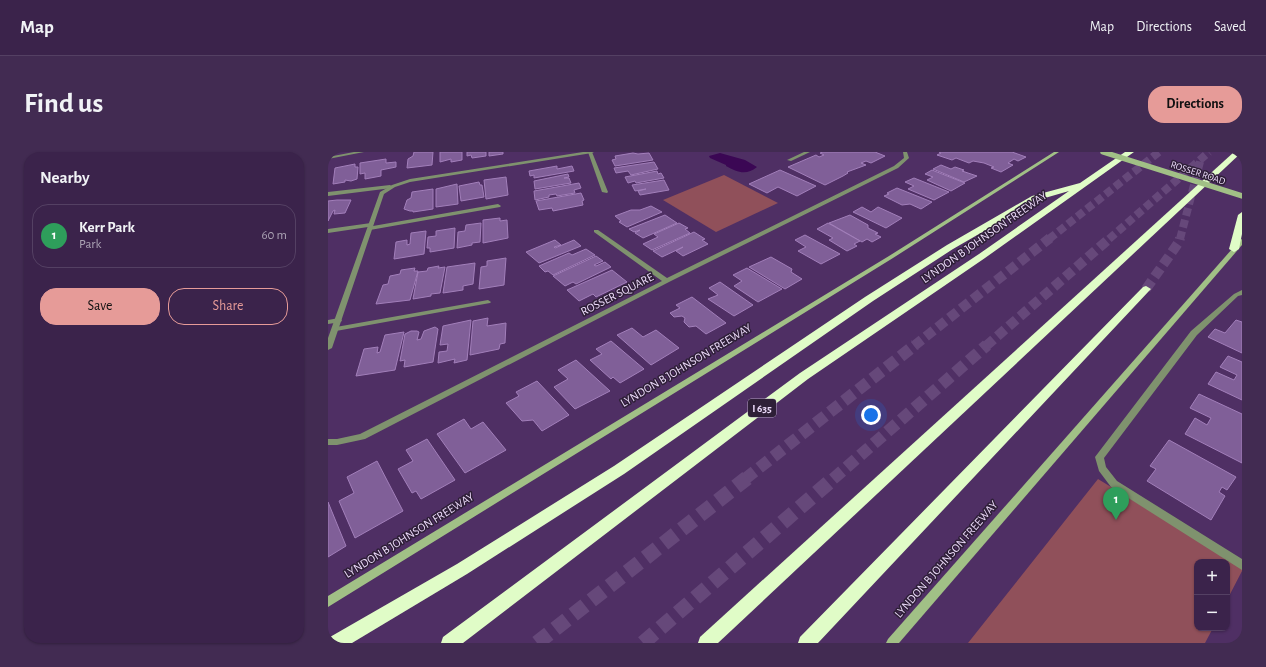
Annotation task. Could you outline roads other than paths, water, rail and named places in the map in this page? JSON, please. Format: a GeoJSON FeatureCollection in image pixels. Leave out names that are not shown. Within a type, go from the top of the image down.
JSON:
{"type":"FeatureCollection","features":[{"type":"Feature","properties":{"kind":"highway","name":"LYNDON B JOHNSON FREEWAY"},"geometry":{"type":"LineString","coordinates":[[449,643],[804,376],[982,256],[1130,152]]}},
{"type":"Feature","properties":{"kind":"highway"},"geometry":{"type":"LineString","coordinates":[[706,643],[1238,152]]}},
{"type":"Feature","properties":{"kind":"highway"},"geometry":{"type":"LineString","coordinates":[[336,643],[462,569],[619,470],[869,299],[950,247],[1035,198],[1083,185]]}},
{"type":"Feature","properties":{"kind":"highway"},"geometry":{"type":"LineString","coordinates":[[1234,249],[1242,215]]}},
{"type":"Feature","properties":{"kind":"highway"},"geometry":{"type":"LineString","coordinates":[[806,643],[1146,289]]}},
{"type":"Feature","properties":{"kind":"main road","name":"LYNDON B JOHNSON FREEWAY"},"geometry":{"type":"LineString","coordinates":[[328,602],[891,257],[1057,152]]}},
{"type":"Feature","properties":{"kind":"main road","name":"ROSSER ROAD"},"geometry":{"type":"LineString","coordinates":[[1103,152],[1242,196]]}},
{"type":"Feature","properties":{"kind":"main road","name":"LYNDON B JOHNSON FREEWAY"},"geometry":{"type":"LineString","coordinates":[[892,643],[1242,241]]}},
{"type":"Feature","properties":{"kind":"street"},"geometry":{"type":"LineString","coordinates":[[328,158],[362,152]]}},
{"type":"Feature","properties":{"kind":"street"},"geometry":{"type":"LineString","coordinates":[[328,348],[336,329],[382,193],[390,187],[398,183],[415,180],[591,152],[605,192]]}},
{"type":"Feature","properties":{"kind":"street"},"geometry":{"type":"LineString","coordinates":[[789,160],[808,152]]}},
{"type":"Feature","properties":{"kind":"street","name":"ROSSER SQUARE"},"geometry":{"type":"LineString","coordinates":[[328,442],[337,442],[362,437],[667,280],[896,167],[907,158],[905,152]]}},
{"type":"Feature","properties":{"kind":"street"},"geometry":{"type":"LineString","coordinates":[[328,194],[390,187]]}},
{"type":"Feature","properties":{"kind":"street"},"geometry":{"type":"LineString","coordinates":[[328,232],[498,206]]}},
{"type":"Feature","properties":{"kind":"street"},"geometry":{"type":"LineString","coordinates":[[596,231],[667,280]]}},
{"type":"Feature","properties":{"kind":"street"},"geometry":{"type":"LineString","coordinates":[[1242,292],[1236,295],[1194,333],[1099,457],[1102,468],[1114,484],[1242,564]]}},
{"type":"Feature","properties":{"kind":"street"},"geometry":{"type":"LineString","coordinates":[[336,329],[488,302]]}},
{"type":"Feature","properties":{"kind":"street"},"geometry":{"type":"LineString","coordinates":[[328,322],[339,320]]}},
{"type":"Feature","properties":{"kind":"tunnel"},"geometry":{"type":"LineString","coordinates":[[1049,239],[1159,152]]}},
{"type":"Feature","properties":{"kind":"tunnel"},"geometry":{"type":"LineString","coordinates":[[1201,159],[1209,152]]}},
{"type":"Feature","properties":{"kind":"tunnel"},"geometry":{"type":"LineString","coordinates":[[1109,239],[1201,159]]}},
{"type":"Feature","properties":{"kind":"tunnel"},"geometry":{"type":"LineString","coordinates":[[1180,239],[1201,159]]}},
{"type":"Feature","properties":{"kind":"tunnel"},"geometry":{"type":"LineString","coordinates":[[914,346],[1050,238]]}},
{"type":"Feature","properties":{"kind":"tunnel"},"geometry":{"type":"LineString","coordinates":[[986,346],[1110,238]]}},
{"type":"Feature","properties":{"kind":"tunnel"},"geometry":{"type":"LineString","coordinates":[[1146,289],[1179,242],[1180,238]]}},
{"type":"Feature","properties":{"kind":"tunnel"},"geometry":{"type":"LineString","coordinates":[[745,479],[915,345]]}},
{"type":"Feature","properties":{"kind":"tunnel"},"geometry":{"type":"LineString","coordinates":[[833,479],[987,345]]}},
{"type":"Feature","properties":{"kind":"tunnel"},"geometry":{"type":"LineString","coordinates":[[537,643],[747,478]]}},
{"type":"Feature","properties":{"kind":"tunnel"},"geometry":{"type":"LineString","coordinates":[[643,643],[834,478]]}},
{"type":"Feature","properties":{"kind":"place","name":"Kerr Park"},"geometry":{"type":"Point","coordinates":[1116,520]}}]}
